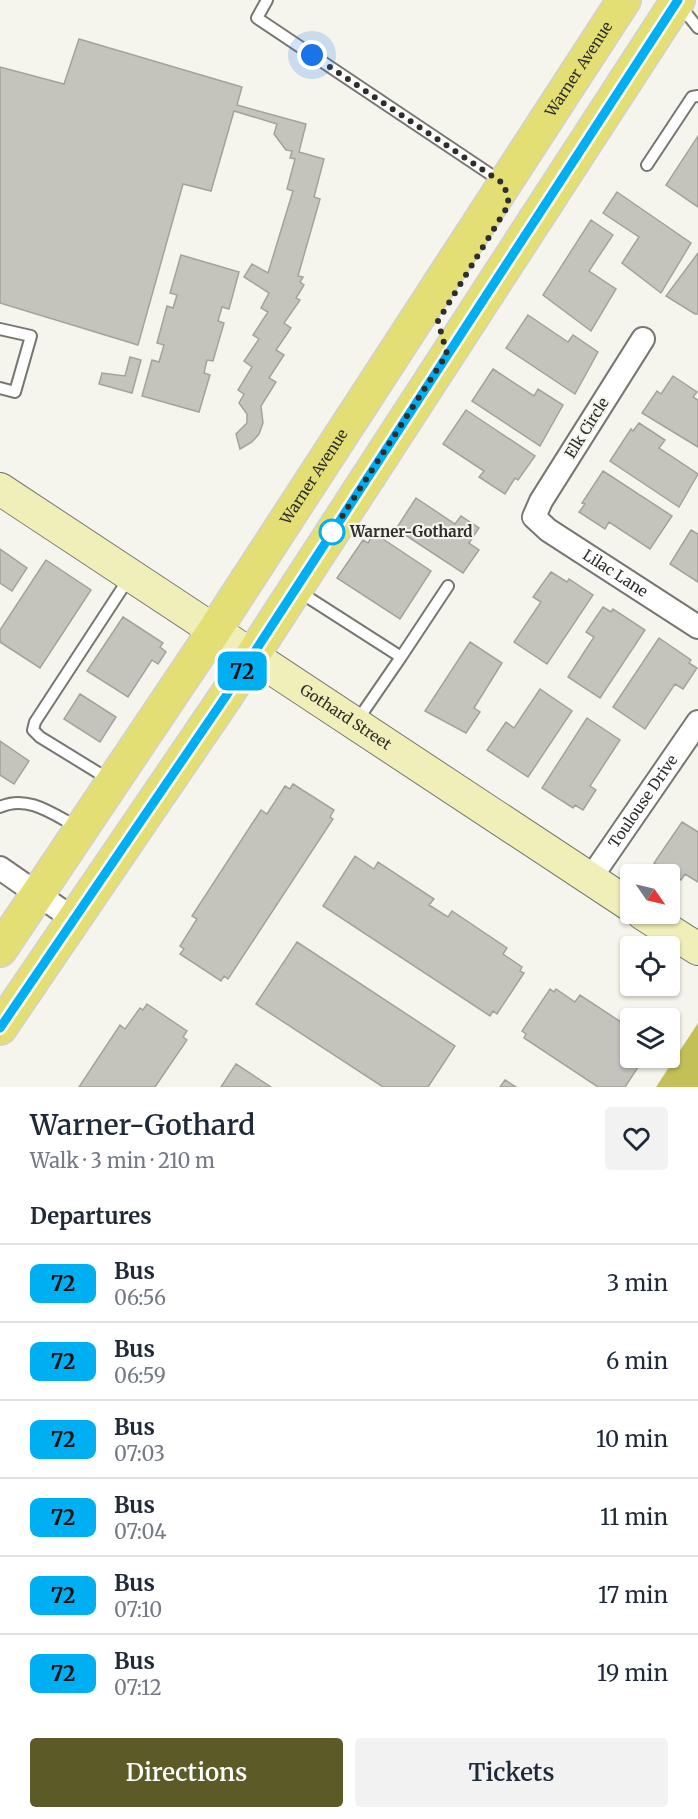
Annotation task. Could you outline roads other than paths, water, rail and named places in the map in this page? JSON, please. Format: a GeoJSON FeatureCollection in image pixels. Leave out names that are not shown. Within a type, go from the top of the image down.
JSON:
{"type":"FeatureCollection","features":[{"type":"Feature","properties":{"kind":"main road","name":"Warner Avenue"},"geometry":{"type":"LineString","coordinates":[[0,950],[214,631],[624,0]]}},
{"type":"Feature","properties":{"kind":"main road"},"geometry":{"type":"LineString","coordinates":[[567,88],[597,70],[632,19],[646,9],[680,1]]}},
{"type":"Feature","properties":{"kind":"main road"},"geometry":{"type":"LineString","coordinates":[[0,1028],[251,656],[628,76],[680,1]]}},
{"type":"Feature","properties":{"kind":"main road"},"geometry":{"type":"LineString","coordinates":[[447,354],[438,321],[509,204],[504,184],[541,160],[571,114],[596,88],[628,76]]}},
{"type":"Feature","properties":{"kind":"street","name":"Elk Circle"},"geometry":{"type":"LineString","coordinates":[[534,517],[541,501],[643,339]]}},
{"type":"Feature","properties":{"kind":"street","name":"Gothard Street"},"geometry":{"type":"LineString","coordinates":[[0,489],[620,898]]}},
{"type":"Feature","properties":{"kind":"street","name":"Lilac Lane"},"geometry":{"type":"LineString","coordinates":[[534,517],[548,530],[698,627]]}},
{"type":"Feature","properties":{"kind":"street","name":"Toulouse Drive"},"geometry":{"type":"LineString","coordinates":[[590,879],[698,722]]}},
{"type":"Feature","properties":{"kind":"street"},"geometry":{"type":"LineString","coordinates":[[0,868],[75,920]]}},
{"type":"Feature","properties":{"kind":"street"},"geometry":{"type":"LineString","coordinates":[[659,924],[698,949]]}},
{"type":"Feature","properties":{"kind":"lane"},"geometry":{"type":"LineString","coordinates":[[267,0],[257,18],[504,184]]}},
{"type":"Feature","properties":{"kind":"lane"},"geometry":{"type":"LineString","coordinates":[[680,1],[698,28]]}},
{"type":"Feature","properties":{"kind":"lane"},"geometry":{"type":"LineString","coordinates":[[647,165],[692,97],[698,96]]}},
{"type":"Feature","properties":{"kind":"lane"},"geometry":{"type":"LineString","coordinates":[[0,329],[31,336],[15,392],[0,388]]}},
{"type":"Feature","properties":{"kind":"lane"},"geometry":{"type":"LineString","coordinates":[[113,782],[40,737],[33,730],[35,722],[131,576]]}},
{"type":"Feature","properties":{"kind":"lane"},"geometry":{"type":"LineString","coordinates":[[355,724],[448,586]]}},
{"type":"Feature","properties":{"kind":"lane"},"geometry":{"type":"LineString","coordinates":[[295,589],[401,657]]}},
{"type":"Feature","properties":{"kind":"lane"},"geometry":{"type":"LineString","coordinates":[[0,807],[17,802],[31,803],[82,829]]}},
{"type":"Feature","properties":{"kind":"place","name":"Warner-Gothard"},"geometry":{"type":"Point","coordinates":[332,532]}}]}
